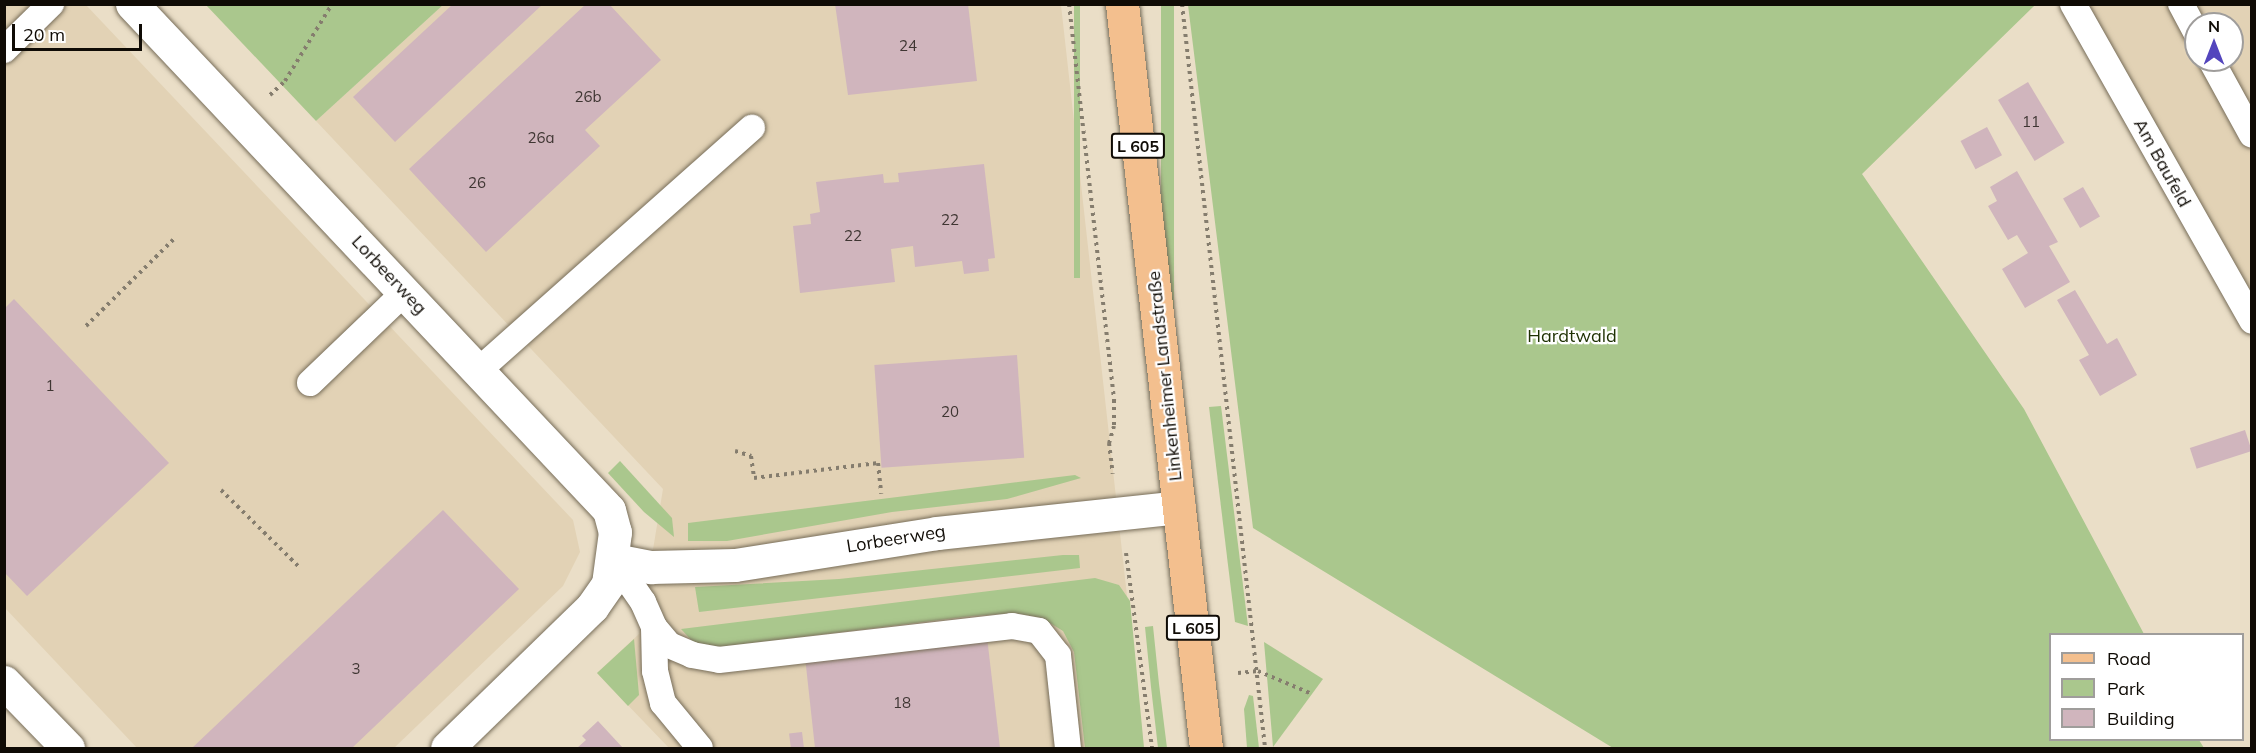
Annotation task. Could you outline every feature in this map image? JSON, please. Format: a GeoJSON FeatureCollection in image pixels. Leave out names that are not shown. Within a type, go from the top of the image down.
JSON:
{"type":"FeatureCollection","features":[{"type":"Feature","properties":{"kind":"main road","name":"Linkenheimer Landstraße"},"geometry":{"type":"LineString","coordinates":[[1122,4],[1206,748]]}},
{"type":"Feature","properties":{"kind":"street","name":"Lorbeerweg"},"geometry":{"type":"LineString","coordinates":[[132,4],[609,510],[615,532],[614,560],[608,584],[592,607],[447,748]]}},
{"type":"Feature","properties":{"kind":"street","name":"Lorbeerweg"},"geometry":{"type":"LineString","coordinates":[[614,560],[651,567],[735,565],[927,534],[1179,507]]}},
{"type":"Feature","properties":{"kind":"street"},"geometry":{"type":"LineString","coordinates":[[4,682],[68,748]]}},
{"type":"Feature","properties":{"kind":"lane"},"geometry":{"type":"LineString","coordinates":[[4,50],[51,4]]}},
{"type":"Feature","properties":{"kind":"lane","name":"Am Baufeld"},"geometry":{"type":"LineString","coordinates":[[2073,4],[2252,321]]}},
{"type":"Feature","properties":{"kind":"lane"},"geometry":{"type":"LineString","coordinates":[[2218,72],[2252,135]]}},
{"type":"Feature","properties":{"kind":"lane"},"geometry":{"type":"LineString","coordinates":[[479,370],[752,128]]}},
{"type":"Feature","properties":{"kind":"lane"},"geometry":{"type":"LineString","coordinates":[[310,383],[405,292]]}},
{"type":"Feature","properties":{"kind":"lane"},"geometry":{"type":"LineString","coordinates":[[614,560],[643,602],[654,627],[669,645],[692,655],[719,660],[1029,627],[1049,639],[1058,655],[1068,748]]}},
{"type":"Feature","properties":{"kind":"lane"},"geometry":{"type":"LineString","coordinates":[[654,627],[655,671],[663,702],[700,748]]}},
{"type":"Feature","properties":{"kind":"path"},"geometry":{"type":"LineString","coordinates":[[285,81],[332,4]]}},
{"type":"Feature","properties":{"kind":"path"},"geometry":{"type":"LineString","coordinates":[[1069,4],[1114,400],[1109,443],[1117,513],[1132,581],[1152,748]]}},
{"type":"Feature","properties":{"kind":"path"},"geometry":{"type":"LineString","coordinates":[[1182,4],[1265,748]]}},
{"type":"Feature","properties":{"kind":"path"},"geometry":{"type":"LineString","coordinates":[[86,326],[174,239]]}},
{"type":"Feature","properties":{"kind":"path"},"geometry":{"type":"LineString","coordinates":[[735,451],[751,456],[753,478],[878,463],[881,494]]}},
{"type":"Feature","properties":{"kind":"path"},"geometry":{"type":"LineString","coordinates":[[221,490],[300,568]]}},
{"type":"Feature","properties":{"kind":"path"},"geometry":{"type":"LineString","coordinates":[[1258,671],[1312,694]]}},
{"type":"Feature","properties":{"kind":"shaded area"},"geometry":{"type":"Polygon","coordinates":[[[5,5],[86,5],[573,520],[580,552],[563,586],[394,748],[137,748],[5,608],[5,5]]]}},
{"type":"Feature","properties":{"kind":"shaded area"},"geometry":{"type":"Polygon","coordinates":[[[443,5],[1061,5],[1144,748],[669,748],[597,673],[639,634],[663,489],[316,121],[443,5]]]}},
{"type":"Feature","properties":{"kind":"shaded area"},"geometry":{"type":"Polygon","coordinates":[[[2086,5],[2251,5],[2251,291],[2086,5]]]}},
{"type":"Feature","properties":{"kind":"green space"},"geometry":{"type":"Polygon","coordinates":[[[206,5],[443,5],[316,121],[206,5]]]}},
{"type":"Feature","properties":{"kind":"green space"},"geometry":{"type":"Polygon","coordinates":[[[1074,5],[1080,5],[1080,278],[1074,278],[1074,5]]]}},
{"type":"Feature","properties":{"kind":"green space"},"geometry":{"type":"Polygon","coordinates":[[[1161,5],[1174,5],[1174,383],[1161,383],[1161,5]]]}},
{"type":"Feature","properties":{"kind":"green space","name":"Hardtwald"},"geometry":{"type":"Polygon","coordinates":[[[1188,5],[2035,5],[1862,174],[2024,409],[2143,633],[2049,633],[2049,741],[2200,741],[2204,748],[1613,748],[1253,528],[1188,5]]]}},
{"type":"Feature","properties":{"kind":"green space"},"geometry":{"type":"Polygon","coordinates":[[[1221,406],[1248,626],[1235,622],[1228,565],[1209,407],[1221,406]]]}},
{"type":"Feature","properties":{"kind":"green space"},"geometry":{"type":"Polygon","coordinates":[[[620,461],[672,518],[674,537],[644,512],[608,473],[620,461]]]}},
{"type":"Feature","properties":{"kind":"green space"},"geometry":{"type":"Polygon","coordinates":[[[1075,475],[1081,478],[1007,499],[892,512],[727,541],[688,541],[688,523],[1075,475]]]}},
{"type":"Feature","properties":{"kind":"green space"},"geometry":{"type":"Polygon","coordinates":[[[1079,555],[1080,568],[699,612],[695,587],[839,579],[1079,555]]]}},
{"type":"Feature","properties":{"kind":"green space"},"geometry":{"type":"Polygon","coordinates":[[[1095,578],[1119,585],[1130,601],[1144,748],[1085,748],[1074,652],[1063,631],[1042,618],[1015,613],[972,616],[719,647],[694,643],[681,629],[1095,578]]]}},
{"type":"Feature","properties":{"kind":"green space"},"geometry":{"type":"Polygon","coordinates":[[[1153,626],[1167,748],[1158,748],[1145,627],[1153,626]]]}},
{"type":"Feature","properties":{"kind":"green space"},"geometry":{"type":"Polygon","coordinates":[[[634,639],[639,695],[628,706],[597,673],[634,639]]]}},
{"type":"Feature","properties":{"kind":"green space"},"geometry":{"type":"Polygon","coordinates":[[[1264,642],[1323,679],[1273,747],[1264,642]]]}},
{"type":"Feature","properties":{"kind":"green space"},"geometry":{"type":"Polygon","coordinates":[[[1249,695],[1253,696],[1259,748],[1247,748],[1244,709],[1249,695]]]}},
{"type":"Feature","properties":{"kind":"building"},"geometry":{"type":"Polygon","coordinates":[[[453,4],[543,4],[395,142],[353,97],[453,4]]]}},
{"type":"Feature","properties":{"kind":"building"},"geometry":{"type":"Polygon","coordinates":[[[586,4],[609,4],[661,60],[585,130],[600,146],[486,252],[409,169],[586,4]]]}},
{"type":"Feature","properties":{"kind":"building"},"geometry":{"type":"Polygon","coordinates":[[[835,4],[968,4],[977,81],[848,95],[835,4]]]}},
{"type":"Feature","properties":{"kind":"building"},"geometry":{"type":"Polygon","coordinates":[[[2028,82],[2065,143],[2035,161],[1998,100],[2028,82]]]}},
{"type":"Feature","properties":{"kind":"building"},"geometry":{"type":"Polygon","coordinates":[[[1987,127],[2002,155],[1976,169],[1961,141],[1987,127]]]}},
{"type":"Feature","properties":{"kind":"building"},"geometry":{"type":"Polygon","coordinates":[[[984,164],[995,258],[988,259],[989,271],[964,274],[962,261],[915,267],[913,246],[891,249],[895,282],[800,293],[793,226],[811,224],[810,214],[820,212],[816,182],[883,174],[884,183],[899,182],[898,173],[984,164]]]}},
{"type":"Feature","properties":{"kind":"building"},"geometry":{"type":"Polygon","coordinates":[[[2017,171],[2058,242],[2049,246],[2070,282],[2025,308],[2002,269],[2028,253],[2017,235],[2008,240],[1988,206],[1997,201],[1990,187],[2017,171]]]}},
{"type":"Feature","properties":{"kind":"building"},"geometry":{"type":"Polygon","coordinates":[[[2083,187],[2100,216],[2080,228],[2063,198],[2083,187]]]}},
{"type":"Feature","properties":{"kind":"building"},"geometry":{"type":"Polygon","coordinates":[[[2075,290],[2107,344],[2117,338],[2137,375],[2100,396],[2079,360],[2089,355],[2057,300],[2075,290]]]}},
{"type":"Feature","properties":{"kind":"building"},"geometry":{"type":"Polygon","coordinates":[[[14,299],[169,463],[27,596],[4,572],[4,309],[14,299]]]}},
{"type":"Feature","properties":{"kind":"building"},"geometry":{"type":"Polygon","coordinates":[[[1017,355],[1024,458],[882,468],[874,365],[1017,355]]]}},
{"type":"Feature","properties":{"kind":"building"},"geometry":{"type":"Polygon","coordinates":[[[2245,430],[2252,451],[2197,469],[2190,448],[2245,430]]]}},
{"type":"Feature","properties":{"kind":"building"},"geometry":{"type":"Polygon","coordinates":[[[443,510],[519,589],[352,748],[192,748],[443,510]]]}},
{"type":"Feature","properties":{"kind":"building"},"geometry":{"type":"Polygon","coordinates":[[[987,637],[1000,748],[815,748],[805,657],[987,637]]]}},
{"type":"Feature","properties":{"kind":"building"},"geometry":{"type":"Polygon","coordinates":[[[598,721],[623,748],[577,748],[586,740],[582,736],[598,721]]]}},
{"type":"Feature","properties":{"kind":"building"},"geometry":{"type":"Polygon","coordinates":[[[802,732],[804,748],[791,748],[789,734],[802,732]]]}}]}
